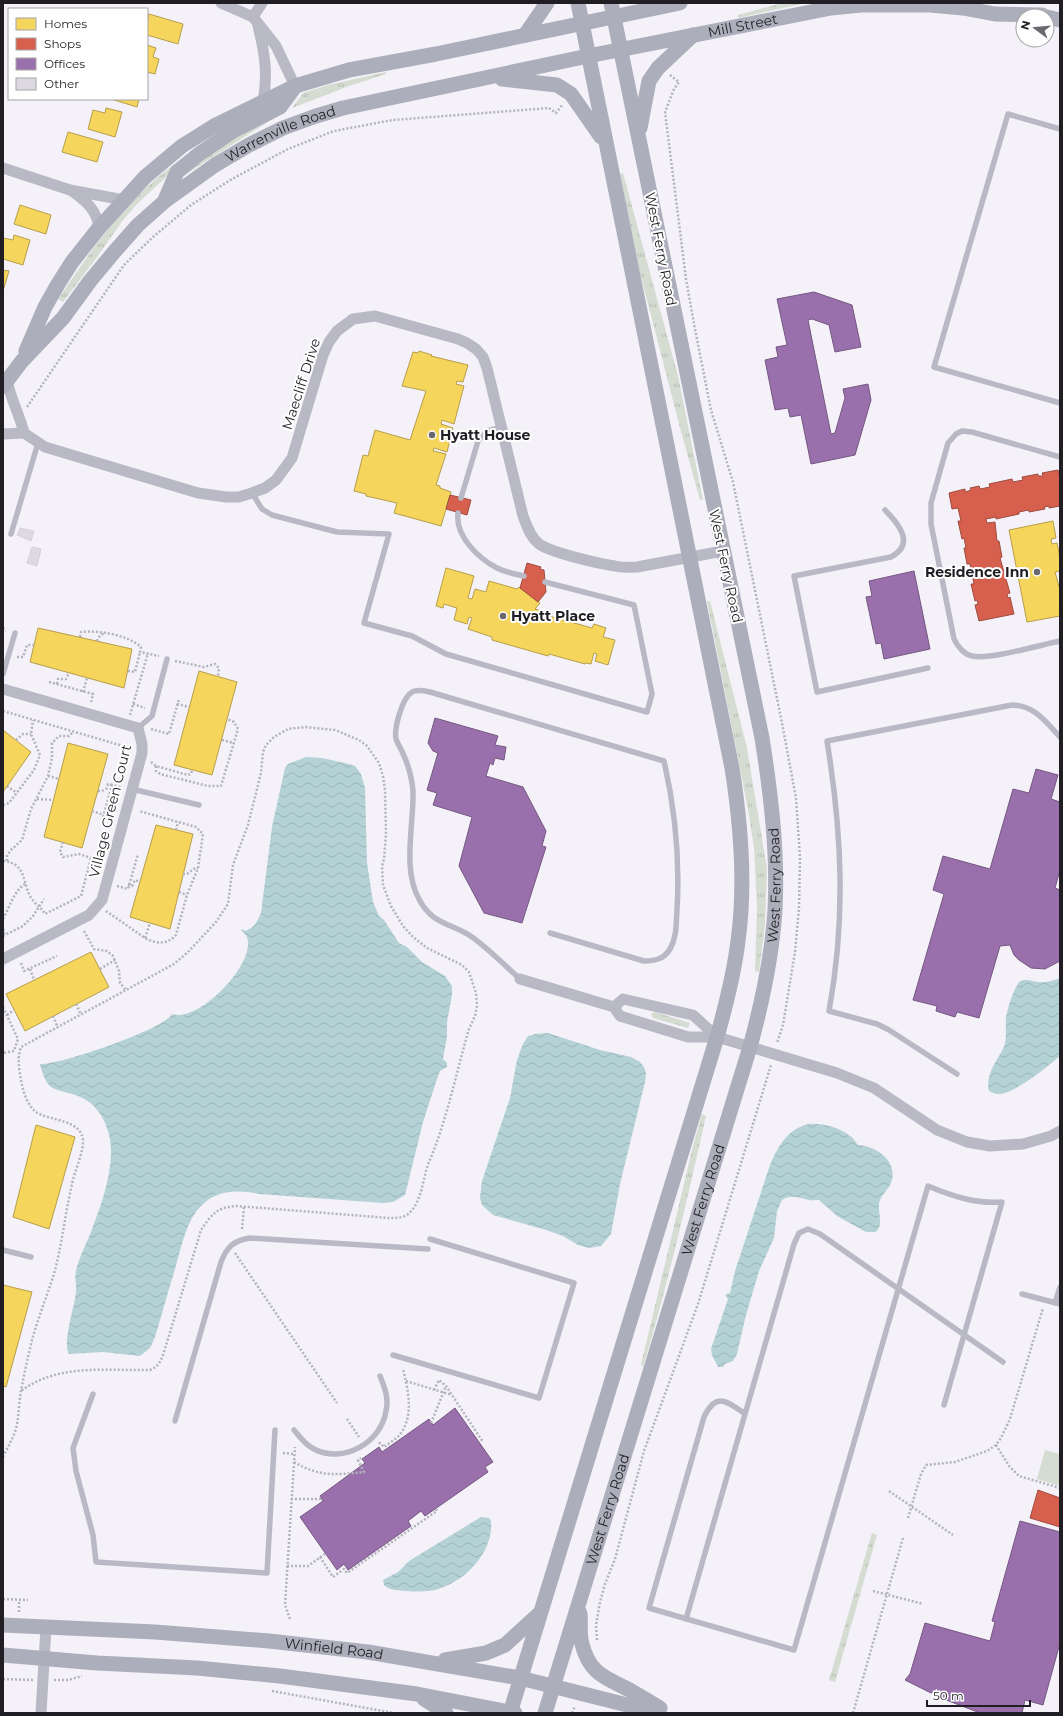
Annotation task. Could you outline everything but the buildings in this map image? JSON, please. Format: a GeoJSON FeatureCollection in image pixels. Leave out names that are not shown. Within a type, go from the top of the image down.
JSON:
{"type":"FeatureCollection","features":[{"type":"Feature","properties":{"kind":"main road"},"geometry":{"type":"LineString","coordinates":[[525,35],[547,3]]}},
{"type":"Feature","properties":{"kind":"main road"},"geometry":{"type":"LineString","coordinates":[[3,1655],[146,1666],[197,1668],[280,1676],[417,1694],[512,1713],[520,1678],[717,1037],[729,990],[738,941],[742,876],[740,833],[732,768],[578,3]]}},
{"type":"Feature","properties":{"kind":"main road"},"geometry":{"type":"LineString","coordinates":[[582,24],[613,10],[680,3]]}},
{"type":"Feature","properties":{"kind":"main road","name":"Mill Street"},"geometry":{"type":"LineString","coordinates":[[1020,3],[1029,8]]}},
{"type":"Feature","properties":{"kind":"main road","name":"Mill Street"},"geometry":{"type":"LineString","coordinates":[[588,56],[831,8],[861,4],[930,5],[963,8],[995,14],[1015,15]]}},
{"type":"Feature","properties":{"kind":"main road","name":"West Ferry Road"},"geometry":{"type":"LineString","coordinates":[[545,1713],[750,1047],[758,1018],[771,949],[775,910],[774,827],[770,787],[762,738],[613,10]]}},
{"type":"Feature","properties":{"kind":"main road","name":"Warrenville Road"},"geometry":{"type":"LineString","coordinates":[[22,361],[45,307],[58,284],[72,262],[98,228],[145,177],[182,146],[214,126],[295,86],[349,70],[582,24]]}},
{"type":"Feature","properties":{"kind":"main road"},"geometry":{"type":"LineString","coordinates":[[638,135],[650,81],[658,68],[693,35]]}},
{"type":"Feature","properties":{"kind":"main road","name":"Warrenville Road"},"geometry":{"type":"LineString","coordinates":[[5,383],[22,361],[63,318],[90,281],[138,225],[164,201],[215,165],[249,145],[283,128],[343,108],[588,56]]}},
{"type":"Feature","properties":{"kind":"main road"},"geometry":{"type":"LineString","coordinates":[[487,78],[557,85],[571,94],[606,145]]}},
{"type":"Feature","properties":{"kind":"main road"},"geometry":{"type":"LineString","coordinates":[[164,201],[177,172],[199,154],[233,132],[280,107],[295,86]]}},
{"type":"Feature","properties":{"kind":"main road"},"geometry":{"type":"LineString","coordinates":[[580,1602],[581,1643],[586,1657],[594,1670],[609,1681],[632,1691],[668,1713]]}},
{"type":"Feature","properties":{"kind":"main road"},"geometry":{"type":"LineString","coordinates":[[433,1662],[486,1653],[505,1645],[541,1612]]}},
{"type":"Feature","properties":{"kind":"main road","name":"Winfield Road"},"geometry":{"type":"LineString","coordinates":[[3,1625],[155,1632],[269,1640],[368,1652],[520,1678],[659,1713]]}},
{"type":"Feature","properties":{"kind":"main road"},"geometry":{"type":"LineString","coordinates":[[417,1694],[446,1713]]}},
{"type":"Feature","properties":{"kind":"street"},"geometry":{"type":"LineString","coordinates":[[221,3],[255,21],[276,46],[295,86]]}},
{"type":"Feature","properties":{"kind":"street"},"geometry":{"type":"LineString","coordinates":[[262,3],[255,21],[266,66],[266,84],[263,102]]}},
{"type":"Feature","properties":{"kind":"street"},"geometry":{"type":"LineString","coordinates":[[3,168],[70,190],[124,200]]}},
{"type":"Feature","properties":{"kind":"street"},"geometry":{"type":"LineString","coordinates":[[70,190],[86,201],[94,211],[98,220],[98,228]]}},
{"type":"Feature","properties":{"kind":"street","name":"Maecliff Drive"},"geometry":{"type":"LineString","coordinates":[[24,433],[38,443],[54,451],[198,493],[238,497],[252,493],[265,488],[276,480],[292,458],[329,342],[337,331],[353,319],[364,316],[386,318],[458,339],[476,349],[483,357],[502,427],[523,516],[532,537],[539,544],[550,549],[625,568],[690,558],[723,551]]}},
{"type":"Feature","properties":{"kind":"street"},"geometry":{"type":"LineString","coordinates":[[3,434],[24,433],[20,416],[5,383]]}},
{"type":"Feature","properties":{"kind":"street","name":"Village Green Court"},"geometry":{"type":"LineString","coordinates":[[3,689],[138,728],[142,744],[142,753],[129,788],[102,900],[96,909],[89,915],[3,959]]}},
{"type":"Feature","properties":{"kind":"street"},"geometry":{"type":"LineString","coordinates":[[520,979],[614,1007],[620,1016],[688,1037],[717,1037],[837,1072],[887,1096],[937,1130],[967,1142],[990,1146],[1023,1144],[1060,1132]]}},
{"type":"Feature","properties":{"kind":"street"},"geometry":{"type":"LineString","coordinates":[[614,1007],[623,999],[693,1015],[717,1037]]}},
{"type":"Feature","properties":{"kind":"street"},"geometry":{"type":"LineString","coordinates":[[40,1713],[46,1627]]}},
{"type":"Feature","properties":{"kind":"lane"},"geometry":{"type":"LineString","coordinates":[[1060,129],[1008,114],[934,367],[1060,403]]}},
{"type":"Feature","properties":{"kind":"lane"},"geometry":{"type":"LineString","coordinates":[[461,498],[478,441],[487,431],[502,427]]}},
{"type":"Feature","properties":{"kind":"lane"},"geometry":{"type":"LineString","coordinates":[[1060,457],[972,432],[962,431],[956,434],[948,443],[933,491],[930,513],[954,640],[960,650],[970,655],[986,656],[1060,641]]}},
{"type":"Feature","properties":{"kind":"lane"},"geometry":{"type":"LineString","coordinates":[[11,534],[38,443]]}},
{"type":"Feature","properties":{"kind":"lane"},"geometry":{"type":"LineString","coordinates":[[252,493],[262,509],[272,515],[337,532],[389,534],[364,623],[412,636],[446,654],[646,712],[652,694],[634,606],[545,582]]}},
{"type":"Feature","properties":{"kind":"lane"},"geometry":{"type":"LineString","coordinates":[[885,510],[899,526],[903,535],[902,547],[896,554],[891,557],[794,576],[817,692],[928,668]]}},
{"type":"Feature","properties":{"kind":"lane"},"geometry":{"type":"LineString","coordinates":[[458,513],[457,521],[462,535],[480,556],[497,568],[524,576]]}},
{"type":"Feature","properties":{"kind":"lane"},"geometry":{"type":"LineString","coordinates":[[3,674],[15,633]]}},
{"type":"Feature","properties":{"kind":"lane"},"geometry":{"type":"LineString","coordinates":[[138,728],[152,716],[167,659]]}},
{"type":"Feature","properties":{"kind":"lane"},"geometry":{"type":"LineString","coordinates":[[520,979],[472,938],[434,918],[423,906],[415,892],[411,869],[413,802],[412,781],[406,760],[398,745],[396,734],[397,721],[405,701],[412,692],[416,690],[430,692],[664,761],[673,809],[678,873],[676,927],[670,948],[666,954],[657,960],[644,961],[550,933]]}},
{"type":"Feature","properties":{"kind":"lane"},"geometry":{"type":"LineString","coordinates":[[956,1074],[889,1030],[877,1024],[830,1011],[837,956],[841,875],[837,809],[827,741],[1012,705],[1018,705],[1033,710],[1060,737]]}},
{"type":"Feature","properties":{"kind":"lane"},"geometry":{"type":"LineString","coordinates":[[129,788],[199,805]]}},
{"type":"Feature","properties":{"kind":"lane"},"geometry":{"type":"LineString","coordinates":[[744,1413],[727,1402],[717,1401],[707,1410],[649,1608],[794,1650],[928,1186],[963,1199],[986,1202],[1002,1202],[944,1405]]}},
{"type":"Feature","properties":{"kind":"lane"},"geometry":{"type":"LineString","coordinates":[[686,1619],[744,1413],[794,1244],[800,1233],[808,1229],[820,1234],[1003,1362]]}},
{"type":"Feature","properties":{"kind":"lane"},"geometry":{"type":"LineString","coordinates":[[175,1421],[221,1262],[227,1248],[236,1241],[249,1238],[428,1248]]}},
{"type":"Feature","properties":{"kind":"lane"},"geometry":{"type":"LineString","coordinates":[[393,1355],[539,1398],[574,1283],[430,1239]]}},
{"type":"Feature","properties":{"kind":"lane"},"geometry":{"type":"LineString","coordinates":[[3,1250],[31,1257]]}},
{"type":"Feature","properties":{"kind":"lane"},"geometry":{"type":"LineString","coordinates":[[1022,1294],[1058,1304],[1060,1287]]}},
{"type":"Feature","properties":{"kind":"lane"},"geometry":{"type":"LineString","coordinates":[[294,1430],[306,1444],[313,1449],[332,1454],[350,1451],[367,1444],[380,1430],[386,1412],[387,1396],[380,1376]]}},
{"type":"Feature","properties":{"kind":"lane"},"geometry":{"type":"LineString","coordinates":[[93,1394],[73,1448],[76,1471],[93,1535],[96,1562],[267,1573],[275,1430]]}},
{"type":"Feature","properties":{"kind":"path"},"geometry":{"type":"LineString","coordinates":[[665,72],[679,82],[674,89],[665,112],[686,279],[711,410],[733,482],[751,570]]}},
{"type":"Feature","properties":{"kind":"path"},"geometry":{"type":"LineString","coordinates":[[25,410],[124,265],[152,237],[191,205],[232,179],[288,149],[334,131],[393,120],[549,108],[556,113],[566,101]]}},
{"type":"Feature","properties":{"kind":"path"},"geometry":{"type":"LineString","coordinates":[[3,628],[6,631]]}},
{"type":"Feature","properties":{"kind":"path"},"geometry":{"type":"LineString","coordinates":[[80,637],[81,632],[98,631],[136,642],[141,647],[135,672],[128,671]]}},
{"type":"Feature","properties":{"kind":"path"},"geometry":{"type":"LineString","coordinates":[[97,641],[105,632]]}},
{"type":"Feature","properties":{"kind":"path"},"geometry":{"type":"LineString","coordinates":[[16,657],[22,658],[27,646],[30,644],[34,645]]}},
{"type":"Feature","properties":{"kind":"path"},"geometry":{"type":"LineString","coordinates":[[140,652],[204,667],[215,664],[219,668],[218,676]]}},
{"type":"Feature","properties":{"kind":"path"},"geometry":{"type":"LineString","coordinates":[[130,717],[148,653]]}},
{"type":"Feature","properties":{"kind":"path"},"geometry":{"type":"LineString","coordinates":[[56,684],[58,679],[66,679],[68,673]]}},
{"type":"Feature","properties":{"kind":"path"},"geometry":{"type":"LineString","coordinates":[[83,692],[87,678]]}},
{"type":"Feature","properties":{"kind":"path"},"geometry":{"type":"LineString","coordinates":[[49,682],[93,694],[90,706]]}},
{"type":"Feature","properties":{"kind":"path"},"geometry":{"type":"LineString","coordinates":[[152,729],[169,734],[179,698]]}},
{"type":"Feature","properties":{"kind":"path"},"geometry":{"type":"LineString","coordinates":[[133,704],[144,708]]}},
{"type":"Feature","properties":{"kind":"path"},"geometry":{"type":"LineString","coordinates":[[177,704],[189,707]]}},
{"type":"Feature","properties":{"kind":"path"},"geometry":{"type":"LineString","coordinates":[[3,711],[134,750]]}},
{"type":"Feature","properties":{"kind":"path"},"geometry":{"type":"LineString","coordinates":[[156,766],[156,771],[160,774],[208,786],[221,786],[238,729],[234,722],[228,719]]}},
{"type":"Feature","properties":{"kind":"path"},"geometry":{"type":"LineString","coordinates":[[3,805],[10,803],[34,770],[40,755],[32,734],[32,720]]}},
{"type":"Feature","properties":{"kind":"path"},"geometry":{"type":"LineString","coordinates":[[3,1457],[13,1437],[17,1424],[21,1391],[32,1340],[54,1274],[71,1189],[82,1151],[83,1140],[77,1129],[67,1123],[52,1119],[35,1111],[28,1102],[22,1090],[20,1075],[19,1059],[21,1049],[28,1042],[58,1028],[174,964],[216,922],[228,904],[233,865],[238,849],[245,837],[262,774],[263,752],[266,745],[274,737],[288,729],[317,727],[335,730],[359,740],[367,746],[379,764],[383,776],[386,834],[382,874],[383,885],[391,906],[402,926],[413,937],[427,948],[462,965],[469,972],[476,993],[477,1006],[475,1016],[469,1030],[438,1142],[429,1162],[420,1194],[407,1215],[389,1218],[244,1207],[226,1207],[219,1209],[210,1217],[201,1230],[164,1352],[157,1367],[150,1370],[103,1368],[73,1372],[39,1380],[21,1391]]}},
{"type":"Feature","properties":{"kind":"path"},"geometry":{"type":"LineString","coordinates":[[7,861],[7,856],[11,850],[22,840],[31,809],[48,776],[52,758],[52,743],[59,736],[69,736],[73,732]]}},
{"type":"Feature","properties":{"kind":"path"},"geometry":{"type":"LineString","coordinates":[[16,740],[23,734],[32,734]]}},
{"type":"Feature","properties":{"kind":"path"},"geometry":{"type":"LineString","coordinates":[[222,740],[234,743]]}},
{"type":"Feature","properties":{"kind":"path"},"geometry":{"type":"LineString","coordinates":[[149,761],[156,766],[188,775],[191,774],[192,770]]}},
{"type":"Feature","properties":{"kind":"path"},"geometry":{"type":"LineString","coordinates":[[48,776],[59,779]]}},
{"type":"Feature","properties":{"kind":"path"},"geometry":{"type":"LineString","coordinates":[[98,791],[102,791],[107,788],[108,784],[129,788]]}},
{"type":"Feature","properties":{"kind":"path"},"geometry":{"type":"LineString","coordinates":[[102,821],[112,784]]}},
{"type":"Feature","properties":{"kind":"path"},"geometry":{"type":"LineString","coordinates":[[7,786],[17,793]]}},
{"type":"Feature","properties":{"kind":"path"},"geometry":{"type":"LineString","coordinates":[[37,799],[54,800]]}},
{"type":"Feature","properties":{"kind":"path"},"geometry":{"type":"LineString","coordinates":[[92,810],[104,815]]}},
{"type":"Feature","properties":{"kind":"path"},"geometry":{"type":"LineString","coordinates":[[106,911],[145,938],[159,943],[166,943],[176,936],[187,895],[198,868],[203,834],[196,826],[135,810]]}},
{"type":"Feature","properties":{"kind":"path"},"geometry":{"type":"LineString","coordinates":[[176,830],[178,822]]}},
{"type":"Feature","properties":{"kind":"path"},"geometry":{"type":"LineString","coordinates":[[63,842],[60,852],[64,857],[79,854],[104,862]]}},
{"type":"Feature","properties":{"kind":"path"},"geometry":{"type":"LineString","coordinates":[[115,885],[128,889],[138,854]]}},
{"type":"Feature","properties":{"kind":"path"},"geometry":{"type":"LineString","coordinates":[[3,861],[13,864],[21,871],[31,898],[45,914],[81,896],[91,858]]}},
{"type":"Feature","properties":{"kind":"path"},"geometry":{"type":"LineString","coordinates":[[183,874],[187,874],[195,868],[198,868]]}},
{"type":"Feature","properties":{"kind":"path"},"geometry":{"type":"LineString","coordinates":[[128,885],[132,886],[135,880],[140,882]]}},
{"type":"Feature","properties":{"kind":"path"},"geometry":{"type":"LineString","coordinates":[[3,919],[14,896],[20,887],[26,883]]}},
{"type":"Feature","properties":{"kind":"path"},"geometry":{"type":"LineString","coordinates":[[179,892],[187,895]]}},
{"type":"Feature","properties":{"kind":"path"},"geometry":{"type":"LineString","coordinates":[[3,929],[4,935],[23,926],[33,916],[44,899]]}},
{"type":"Feature","properties":{"kind":"path"},"geometry":{"type":"LineString","coordinates":[[145,938],[150,923]]}},
{"type":"Feature","properties":{"kind":"path"},"geometry":{"type":"LineString","coordinates":[[82,928],[94,950],[107,951],[115,960],[119,971],[120,983],[126,990]]}},
{"type":"Feature","properties":{"kind":"path"},"geometry":{"type":"LineString","coordinates":[[19,960],[24,971],[57,956]]}},
{"type":"Feature","properties":{"kind":"path"},"geometry":{"type":"LineString","coordinates":[[100,969],[115,960]]}},
{"type":"Feature","properties":{"kind":"path"},"geometry":{"type":"LineString","coordinates":[[30,969],[34,980]]}},
{"type":"Feature","properties":{"kind":"path"},"geometry":{"type":"LineString","coordinates":[[76,1004],[81,1015]]}},
{"type":"Feature","properties":{"kind":"path"},"geometry":{"type":"LineString","coordinates":[[3,1007],[18,1039],[14,1051],[3,1053]]}},
{"type":"Feature","properties":{"kind":"path"},"geometry":{"type":"LineString","coordinates":[[7,1015],[14,1010]]}},
{"type":"Feature","properties":{"kind":"path"},"geometry":{"type":"LineString","coordinates":[[53,1016],[58,1028]]}},
{"type":"Feature","properties":{"kind":"path"},"geometry":{"type":"LineString","coordinates":[[15,1046],[21,1049]]}},
{"type":"Feature","properties":{"kind":"path"},"geometry":{"type":"LineString","coordinates":[[598,1644],[596,1625],[600,1602],[615,1559],[644,1451],[698,1304],[766,1081]]}},
{"type":"Feature","properties":{"kind":"path"},"geometry":{"type":"LineString","coordinates":[[237,1231],[243,1229],[244,1207]]}},
{"type":"Feature","properties":{"kind":"path"},"geometry":{"type":"LineString","coordinates":[[234,1252],[337,1403]]}},
{"type":"Feature","properties":{"kind":"path"},"geometry":{"type":"LineString","coordinates":[[908,1518],[921,1474],[926,1465],[955,1462],[987,1451],[996,1445],[1004,1433],[1010,1419],[1045,1300]]}},
{"type":"Feature","properties":{"kind":"path"},"geometry":{"type":"LineString","coordinates":[[434,1390],[439,1380],[446,1386],[483,1442]]}},
{"type":"Feature","properties":{"kind":"path"},"geometry":{"type":"LineString","coordinates":[[406,1381],[453,1395]]}},
{"type":"Feature","properties":{"kind":"path"},"geometry":{"type":"LineString","coordinates":[[431,1423],[446,1386]]}},
{"type":"Feature","properties":{"kind":"path"},"geometry":{"type":"LineString","coordinates":[[347,1419],[359,1437]]}},
{"type":"Feature","properties":{"kind":"path"},"geometry":{"type":"LineString","coordinates":[[996,1445],[1009,1466],[1018,1476],[1060,1488]]}},
{"type":"Feature","properties":{"kind":"path"},"geometry":{"type":"LineString","coordinates":[[290,1619],[285,1606],[295,1447]]}},
{"type":"Feature","properties":{"kind":"path"},"geometry":{"type":"LineString","coordinates":[[281,1453],[294,1454]]}},
{"type":"Feature","properties":{"kind":"path"},"geometry":{"type":"LineString","coordinates":[[889,1491],[953,1535]]}},
{"type":"Feature","properties":{"kind":"path"},"geometry":{"type":"LineString","coordinates":[[291,1499],[322,1499]]}},
{"type":"Feature","properties":{"kind":"path"},"geometry":{"type":"LineString","coordinates":[[320,1557],[333,1577],[344,1569],[347,1573],[437,1510],[436,1509]]}},
{"type":"Feature","properties":{"kind":"path"},"geometry":{"type":"LineString","coordinates":[[853,1713],[903,1538]]}},
{"type":"Feature","properties":{"kind":"path"},"geometry":{"type":"LineString","coordinates":[[287,1566],[308,1566],[325,1554]]}},
{"type":"Feature","properties":{"kind":"path"},"geometry":{"type":"LineString","coordinates":[[873,1590],[923,1604]]}},
{"type":"Feature","properties":{"kind":"path"},"geometry":{"type":"LineString","coordinates":[[3,1599],[28,1600]]}},
{"type":"Feature","properties":{"kind":"path"},"geometry":{"type":"LineString","coordinates":[[19,1600],[19,1612]]}},
{"type":"Feature","properties":{"kind":"path"},"geometry":{"type":"LineString","coordinates":[[68,1680],[84,1676]]}},
{"type":"Feature","properties":{"kind":"path"},"geometry":{"type":"LineString","coordinates":[[3,1679],[13,1679]]}},
{"type":"Feature","properties":{"kind":"path"},"geometry":{"type":"LineString","coordinates":[[271,1691],[394,1713]]}},
{"type":"Feature","properties":{"kind":"green space"},"geometry":{"type":"Polygon","coordinates":[[[783,3],[805,3],[739,18],[738,15],[783,3]]]}},
{"type":"Feature","properties":{"kind":"green space"},"geometry":{"type":"Polygon","coordinates":[[[386,72],[386,74],[349,86],[292,108],[303,93],[328,85],[386,72]]]}},
{"type":"Feature","properties":{"kind":"green space"},"geometry":{"type":"Polygon","coordinates":[[[274,118],[186,174],[234,135],[274,118]]]}},
{"type":"Feature","properties":{"kind":"green space"},"geometry":{"type":"Polygon","coordinates":[[[190,152],[177,167],[137,204],[123,220],[63,302],[58,299],[116,219],[163,173],[190,152]]]}},
{"type":"Feature","properties":{"kind":"green space"},"geometry":{"type":"Polygon","coordinates":[[[623,173],[678,376],[703,500],[700,500],[638,265],[620,174],[623,173]]]}},
{"type":"Feature","properties":{"kind":"green space"},"geometry":{"type":"Polygon","coordinates":[[[707,601],[710,601],[747,748],[767,869],[765,924],[759,972],[755,971],[757,908],[754,848],[748,809],[707,601]]]}},
{"type":"Feature","properties":{"kind":"green space"},"geometry":{"type":"Polygon","coordinates":[[[655,1012],[690,1023],[688,1028],[653,1018],[651,1014],[655,1012]]]}},
{"type":"Feature","properties":{"kind":"green space"},"geometry":{"type":"Polygon","coordinates":[[[702,1114],[706,1116],[692,1179],[669,1273],[643,1367],[641,1365],[702,1114]]]}},
{"type":"Feature","properties":{"kind":"green space"},"geometry":{"type":"Polygon","coordinates":[[[1045,1450],[1060,1454],[1060,1486],[1037,1479],[1045,1450]]]}},
{"type":"Feature","properties":{"kind":"green space"},"geometry":{"type":"Polygon","coordinates":[[[872,1533],[877,1535],[835,1682],[829,1680],[872,1533]]]}},
{"type":"Feature","properties":{"kind":"water"},"geometry":{"type":"Polygon","coordinates":[[[306,757],[322,758],[349,764],[355,766],[361,774],[365,788],[367,863],[373,902],[379,916],[384,920],[399,943],[407,947],[422,962],[445,976],[452,986],[452,995],[447,1022],[447,1037],[443,1059],[447,1063],[447,1067],[440,1071],[437,1079],[423,1122],[405,1195],[393,1202],[383,1203],[244,1192],[229,1192],[215,1196],[196,1211],[188,1227],[155,1337],[150,1348],[140,1356],[103,1352],[69,1354],[67,1342],[76,1292],[75,1274],[104,1194],[109,1175],[111,1146],[107,1127],[98,1110],[84,1099],[50,1086],[45,1079],[40,1064],[51,1063],[89,1053],[132,1037],[165,1020],[172,1014],[183,1015],[196,1010],[210,1001],[223,989],[235,975],[248,948],[247,937],[241,930],[248,930],[253,926],[257,922],[261,913],[272,827],[285,768],[288,764],[306,757]]]}},
{"type":"Feature","properties":{"kind":"water"},"geometry":{"type":"Polygon","coordinates":[[[1060,978],[1060,1056],[1032,1078],[1008,1092],[1001,1094],[989,1091],[988,1081],[994,1065],[1004,1047],[1006,1039],[1006,1017],[1009,1004],[1019,982],[1026,980],[1046,982],[1060,978]]]}},
{"type":"Feature","properties":{"kind":"water"},"geometry":{"type":"Polygon","coordinates":[[[548,1033],[600,1050],[631,1057],[640,1062],[646,1073],[620,1184],[611,1234],[601,1246],[589,1248],[578,1245],[563,1236],[546,1230],[493,1215],[482,1205],[480,1198],[482,1181],[510,1098],[517,1060],[523,1044],[528,1036],[548,1033]]]}},
{"type":"Feature","properties":{"kind":"water"},"geometry":{"type":"Polygon","coordinates":[[[808,1124],[825,1125],[840,1130],[851,1137],[858,1145],[872,1148],[884,1156],[889,1162],[893,1175],[891,1183],[882,1196],[879,1204],[880,1223],[878,1230],[875,1232],[866,1232],[837,1216],[819,1200],[788,1197],[782,1200],[777,1211],[774,1238],[759,1271],[746,1315],[737,1354],[733,1361],[725,1364],[723,1367],[718,1367],[712,1355],[711,1349],[728,1299],[725,1295],[730,1293],[735,1271],[769,1168],[779,1147],[788,1135],[800,1127],[808,1124]]]}},
{"type":"Feature","properties":{"kind":"water"},"geometry":{"type":"Polygon","coordinates":[[[481,1517],[489,1518],[491,1521],[491,1532],[488,1542],[484,1553],[461,1578],[451,1584],[429,1591],[416,1592],[395,1590],[384,1585],[383,1580],[398,1572],[409,1561],[481,1517]]]}},
{"type":"Feature","properties":{"kind":"place","name":"Hyatt House"},"geometry":{"type":"Point","coordinates":[432,435]}},
{"type":"Feature","properties":{"kind":"place","name":"Residence Inn"},"geometry":{"type":"Point","coordinates":[1037,572]}},
{"type":"Feature","properties":{"kind":"place","name":"Hyatt Place"},"geometry":{"type":"Point","coordinates":[503,616]}}]}
